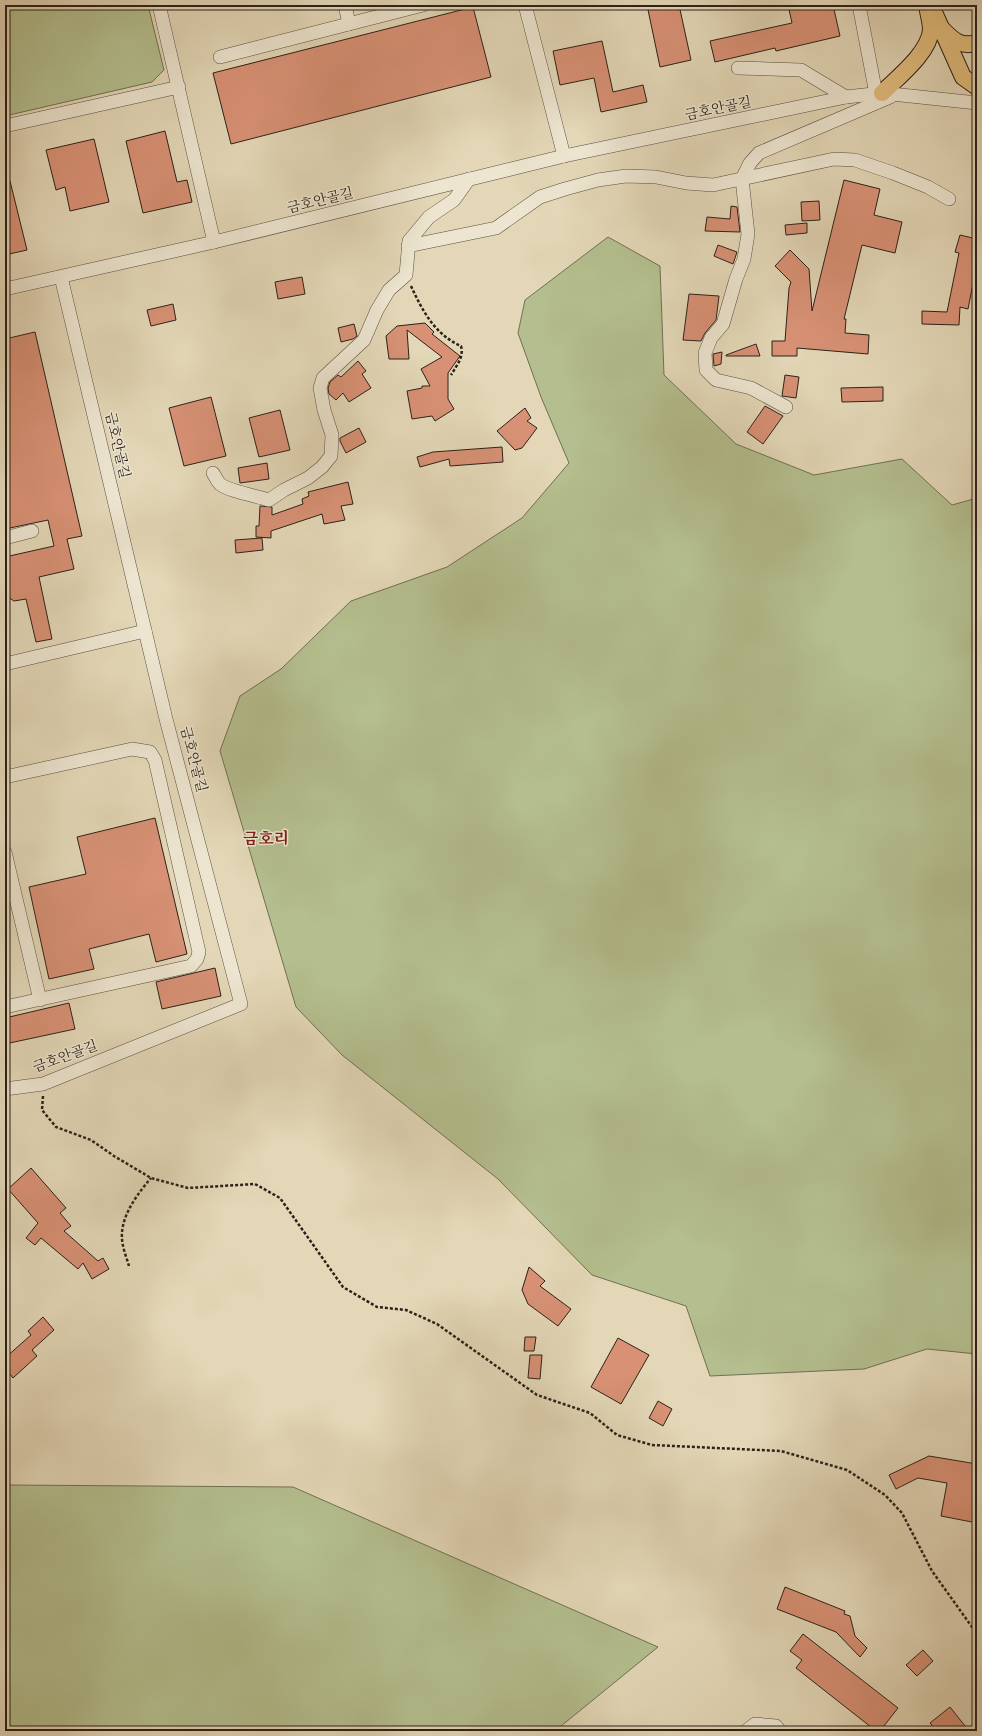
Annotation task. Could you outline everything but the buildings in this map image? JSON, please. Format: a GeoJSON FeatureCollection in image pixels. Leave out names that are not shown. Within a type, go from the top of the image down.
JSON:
{"type":"FeatureCollection","features":[{"type":"Feature","properties":{"kind":"main road"},"geometry":{"type":"LineString","coordinates":[[884,94],[916,59],[928,41],[931,29],[927,5]]}},
{"type":"Feature","properties":{"kind":"main road"},"geometry":{"type":"LineString","coordinates":[[930,5],[963,77],[977,88]]}},
{"type":"Feature","properties":{"kind":"main road"},"geometry":{"type":"LineString","coordinates":[[940,27],[955,42],[971,45],[977,43]]}},
{"type":"Feature","properties":{"kind":"street"},"geometry":{"type":"LineString","coordinates":[[160,5],[214,242]]}},
{"type":"Feature","properties":{"kind":"street"},"geometry":{"type":"LineString","coordinates":[[345,5],[350,24]]}},
{"type":"Feature","properties":{"kind":"street"},"geometry":{"type":"LineString","coordinates":[[220,57],[423,5]]}},
{"type":"Feature","properties":{"kind":"street"},"geometry":{"type":"LineString","coordinates":[[525,5],[564,156]]}},
{"type":"Feature","properties":{"kind":"street"},"geometry":{"type":"LineString","coordinates":[[786,407],[751,388],[716,380],[706,370],[705,353],[711,338],[723,324],[736,279],[744,259],[748,234],[742,178],[750,163],[759,153],[884,94],[859,5]]}},
{"type":"Feature","properties":{"kind":"street"},"geometry":{"type":"LineString","coordinates":[[738,68],[801,70],[846,98]]}},
{"type":"Feature","properties":{"kind":"street"},"geometry":{"type":"LineString","coordinates":[[5,126],[179,87]]}},
{"type":"Feature","properties":{"kind":"street","name":"금호안골길"},"geometry":{"type":"LineString","coordinates":[[5,289],[214,242],[564,156],[846,98],[884,94],[977,103]]}},
{"type":"Feature","properties":{"kind":"street"},"geometry":{"type":"LineString","coordinates":[[408,246],[496,228],[540,197],[598,180],[626,176],[656,176],[686,183],[713,185],[834,159],[855,160],[928,187],[949,199]]}},
{"type":"Feature","properties":{"kind":"street"},"geometry":{"type":"LineString","coordinates":[[213,473],[220,484],[232,491],[248,493],[269,500],[284,490],[308,478],[322,468],[331,456],[332,435],[324,410],[320,388],[323,378],[364,340],[377,310],[389,290],[406,275],[409,241],[429,217],[454,200],[468,179]]}},
{"type":"Feature","properties":{"kind":"street","name":"금호안골길"},"geometry":{"type":"LineString","coordinates":[[5,1089],[43,1084],[241,1004],[166,719],[61,277]]}},
{"type":"Feature","properties":{"kind":"street"},"geometry":{"type":"LineString","coordinates":[[5,538],[32,531]]}},
{"type":"Feature","properties":{"kind":"street"},"geometry":{"type":"LineString","coordinates":[[5,664],[146,631]]}},
{"type":"Feature","properties":{"kind":"street"},"geometry":{"type":"LineString","coordinates":[[5,777],[132,749],[150,752],[155,760],[199,952],[197,958],[191,966],[5,1007]]}},
{"type":"Feature","properties":{"kind":"street"},"geometry":{"type":"LineString","coordinates":[[5,852],[40,1000]]}},
{"type":"Feature","properties":{"kind":"street"},"geometry":{"type":"LineString","coordinates":[[746,1731],[755,1724],[776,1726],[780,1731]]}},
{"type":"Feature","properties":{"kind":"path"},"geometry":{"type":"LineString","coordinates":[[406,275],[416,298],[431,323],[440,334],[461,346],[463,353],[451,375]]}},
{"type":"Feature","properties":{"kind":"path"},"geometry":{"type":"LineString","coordinates":[[43,1084],[42,1110],[56,1127],[91,1140],[114,1156],[151,1178],[188,1188],[255,1184],[280,1198],[343,1287],[377,1307],[406,1310],[437,1324],[537,1395],[590,1413],[617,1435],[652,1445],[781,1451],[847,1470],[885,1495],[902,1513],[932,1571],[977,1634]]}},
{"type":"Feature","properties":{"kind":"path"},"geometry":{"type":"LineString","coordinates":[[129,1266],[122,1243],[122,1232],[127,1215],[140,1191],[151,1178]]}},
{"type":"Feature","properties":{"kind":"green space"},"geometry":{"type":"Polygon","coordinates":[[[5,5],[148,5],[164,70],[152,82],[5,116],[5,5]]]}},
{"type":"Feature","properties":{"kind":"green space"},"geometry":{"type":"Polygon","coordinates":[[[608,237],[660,266],[664,375],[736,444],[814,475],[902,459],[952,505],[977,498],[977,1354],[927,1349],[864,1369],[710,1376],[686,1306],[592,1275],[498,1179],[342,1055],[296,1007],[220,751],[240,696],[281,669],[351,601],[447,567],[522,518],[569,463],[541,397],[518,333],[525,300],[608,237]]]}},
{"type":"Feature","properties":{"kind":"green space"},"geometry":{"type":"Polygon","coordinates":[[[5,1485],[293,1487],[658,1647],[555,1731],[5,1731],[5,1485]]]}},
{"type":"Feature","properties":{"kind":"district","name":"금호리"},"geometry":{"type":"Point","coordinates":[266,838]}}]}
